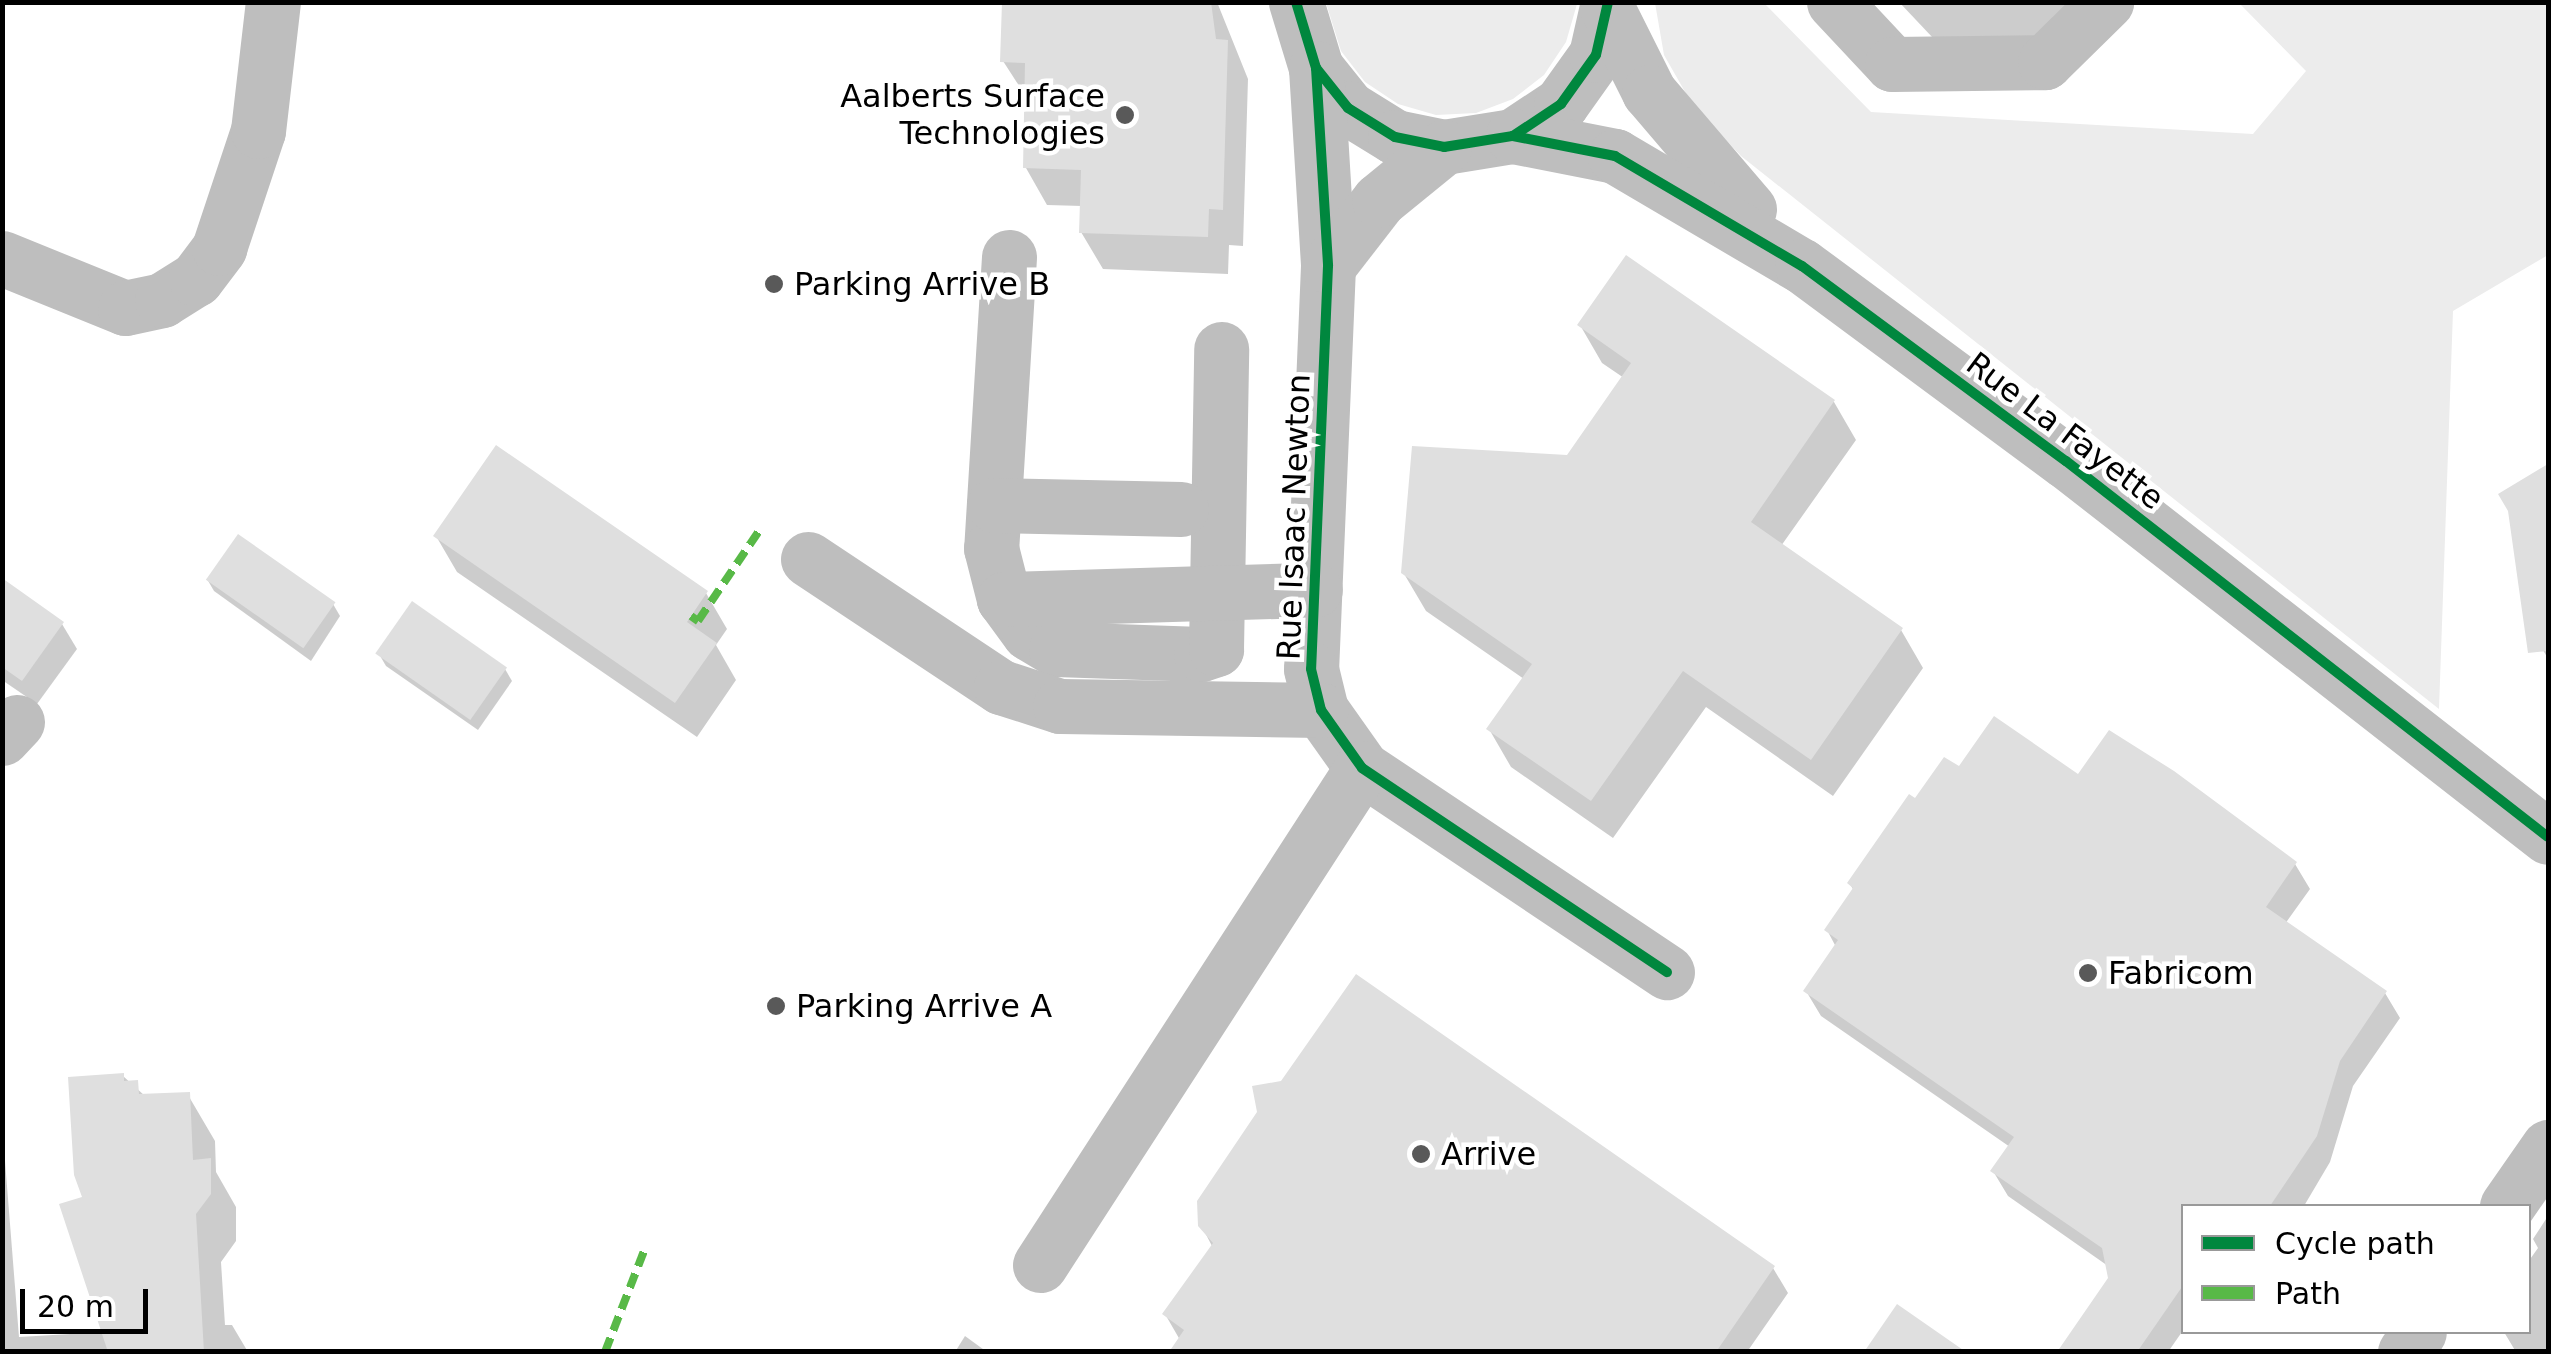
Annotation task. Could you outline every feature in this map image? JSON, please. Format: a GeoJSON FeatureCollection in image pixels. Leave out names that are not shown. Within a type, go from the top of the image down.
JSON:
{"type":"FeatureCollection","features":[{"type":"Feature","properties":{"kind":"street"},"geometry":{"type":"LineString","coordinates":[[2,258],[125,308],[162,300],[196,279],[219,248],[258,131],[273,2]]}},
{"type":"Feature","properties":{"kind":"street"},"geometry":{"type":"LineString","coordinates":[[1296,2],[1316,68],[1364,118],[1395,137],[1444,148],[1513,136],[1561,104],[1596,55],[1608,6]]}},
{"type":"Feature","properties":{"kind":"street"},"geometry":{"type":"LineString","coordinates":[[1834,2],[1892,64],[2045,62],[2106,2]]}},
{"type":"Feature","properties":{"kind":"street","name":"Rue La Fayette"},"geometry":{"type":"LineString","coordinates":[[1608,6],[1649,92],[1690,148],[1802,266]]}},
{"type":"Feature","properties":{"kind":"street","name":"Rue Isaac Newton"},"geometry":{"type":"LineString","coordinates":[[1316,68],[1328,266],[1311,669],[1320,710],[1362,768],[1666,972]]}},
{"type":"Feature","properties":{"kind":"street","name":"Rue La Fayette"},"geometry":{"type":"LineString","coordinates":[[1513,136],[1615,156],[1802,266],[2066,461],[2548,836]]}},
{"type":"Feature","properties":{"kind":"street"},"geometry":{"type":"LineString","coordinates":[[1328,266],[1379,200],[1444,148]]}},
{"type":"Feature","properties":{"kind":"street"},"geometry":{"type":"LineString","coordinates":[[1009,256],[992,548],[1004,599],[1029,633],[1056,649],[1201,654],[1216,649],[1221,638],[1220,349]]}},
{"type":"Feature","properties":{"kind":"street"},"geometry":{"type":"LineString","coordinates":[[994,505],[1181,509]]}},
{"type":"Feature","properties":{"kind":"street"},"geometry":{"type":"LineString","coordinates":[[808,560],[1000,687],[1060,706],[1320,710]]}},
{"type":"Feature","properties":{"kind":"street"},"geometry":{"type":"LineString","coordinates":[[1220,594],[1315,590]]}},
{"type":"Feature","properties":{"kind":"street"},"geometry":{"type":"LineString","coordinates":[[1040,1265],[1362,768]]}},
{"type":"Feature","properties":{"kind":"street"},"geometry":{"type":"LineString","coordinates":[[2507,1204],[2548,1147]]}},
{"type":"Feature","properties":{"kind":"shaded area"},"geometry":{"type":"Polygon","coordinates":[[[1326,3],[1577,4],[1566,42],[1544,75],[1513,99],[1476,113],[1436,115],[1398,104],[1365,82],[1341,51],[1326,3]]]}},
{"type":"Feature","properties":{"kind":"shaded area"},"geometry":{"type":"Polygon","coordinates":[[[1655,3],[1764,3],[1871,112],[2253,134],[2306,71],[2239,3],[2548,3],[2548,255],[2453,311],[2439,709],[1741,156],[1692,104],[1664,55],[1655,3]]]}},
{"type":"Feature","properties":{"kind":"building","name":"Aalberts Surface Technologies"},"geometry":{"type":"Polygon","coordinates":[[[1002,2],[1211,2],[1216,39],[1228,40],[1223,210],[1209,209],[1208,237],[1079,233],[1081,170],[1023,168],[1025,63],[1000,62],[1002,2]]]}},
{"type":"Feature","properties":{"kind":"building"},"geometry":{"type":"Polygon","coordinates":[[[1626,255],[1835,400],[1751,522],[1903,628],[1811,760],[1683,671],[1591,801],[1486,729],[1532,664],[1401,573],[1412,446],[1567,455],[1631,363],[1577,325],[1626,255]]]}},
{"type":"Feature","properties":{"kind":"building"},"geometry":{"type":"Polygon","coordinates":[[[496,445],[708,591],[687,622],[717,643],[675,703],[433,536],[496,445]]]}},
{"type":"Feature","properties":{"kind":"building"},"geometry":{"type":"Polygon","coordinates":[[[2548,464],[2548,651],[2528,653],[2508,511],[2498,494],[2548,464]]]}},
{"type":"Feature","properties":{"kind":"building"},"geometry":{"type":"Polygon","coordinates":[[[238,534],[335,602],[303,648],[206,580],[238,534]]]}},
{"type":"Feature","properties":{"kind":"building"},"geometry":{"type":"Polygon","coordinates":[[[2,578],[64,622],[22,681],[2,667],[2,578]]]}},
{"type":"Feature","properties":{"kind":"building"},"geometry":{"type":"Polygon","coordinates":[[[412,601],[507,668],[470,720],[375,653],[412,601]]]}},
{"type":"Feature","properties":{"kind":"building","name":"Fabricom"},"geometry":{"type":"Polygon","coordinates":[[[1994,716],[2078,774],[2109,730],[2174,771],[2297,862],[2266,907],[2387,991],[2340,1061],[2317,1136],[2271,1204],[2181,1204],[2181,1288],[2137,1352],[2057,1352],[2108,1278],[2102,1248],[1990,1171],[2014,1137],[1803,991],[1838,940],[1824,930],[1853,888],[1847,883],[1909,794],[1915,798],[1944,757],[1959,766],[1994,716]]]}},
{"type":"Feature","properties":{"kind":"building","name":"Arrive"},"geometry":{"type":"Polygon","coordinates":[[[1356,974],[1775,1266],[1716,1352],[1169,1352],[1184,1330],[1162,1314],[1213,1243],[1198,1226],[1197,1201],[1257,1112],[1252,1086],[1281,1081],[1356,974]]]}},
{"type":"Feature","properties":{"kind":"building"},"geometry":{"type":"Polygon","coordinates":[[[124,1073],[124,1081],[138,1080],[139,1094],[190,1092],[193,1160],[211,1158],[211,1194],[196,1214],[204,1352],[108,1352],[59,1204],[82,1197],[74,1175],[68,1077],[124,1073]]]}},
{"type":"Feature","properties":{"kind":"building"},"geometry":{"type":"Polygon","coordinates":[[[1897,1304],[1966,1352],[1864,1352],[1897,1304]]]}},
{"type":"Feature","properties":{"kind":"marked path"},"geometry":{"type":"LineString","coordinates":[[691,616],[698,621],[761,528]]}},
{"type":"Feature","properties":{"kind":"marked path"},"geometry":{"type":"LineString","coordinates":[[605,1352],[644,1251]]}},
{"type":"Feature","properties":{"kind":"cycle path"},"geometry":{"type":"LineString","coordinates":[[1296,2],[1316,68],[1348,108],[1395,137],[1444,147],[1513,136],[1561,104],[1596,55],[1608,2]]}},
{"type":"Feature","properties":{"kind":"cycle path"},"geometry":{"type":"LineString","coordinates":[[1316,68],[1328,266],[1311,669],[1321,710],[1362,768],[1667,972]]}},
{"type":"Feature","properties":{"kind":"cycle path"},"geometry":{"type":"LineString","coordinates":[[1513,136],[1615,156],[1802,266],[2066,461],[2548,837]]}},
{"type":"Feature","properties":{"kind":"place","name":"Aalberts Surface Technologies"},"geometry":{"type":"Point","coordinates":[1125,115]}},
{"type":"Feature","properties":{"kind":"place","name":"Parking Arrive B"},"geometry":{"type":"Point","coordinates":[774,284]}},
{"type":"Feature","properties":{"kind":"place","name":"Fabricom"},"geometry":{"type":"Point","coordinates":[2088,973]}},
{"type":"Feature","properties":{"kind":"place","name":"Parking Arrive A"},"geometry":{"type":"Point","coordinates":[776,1006]}},
{"type":"Feature","properties":{"kind":"place","name":"Arrive"},"geometry":{"type":"Point","coordinates":[1421,1154]}}]}
